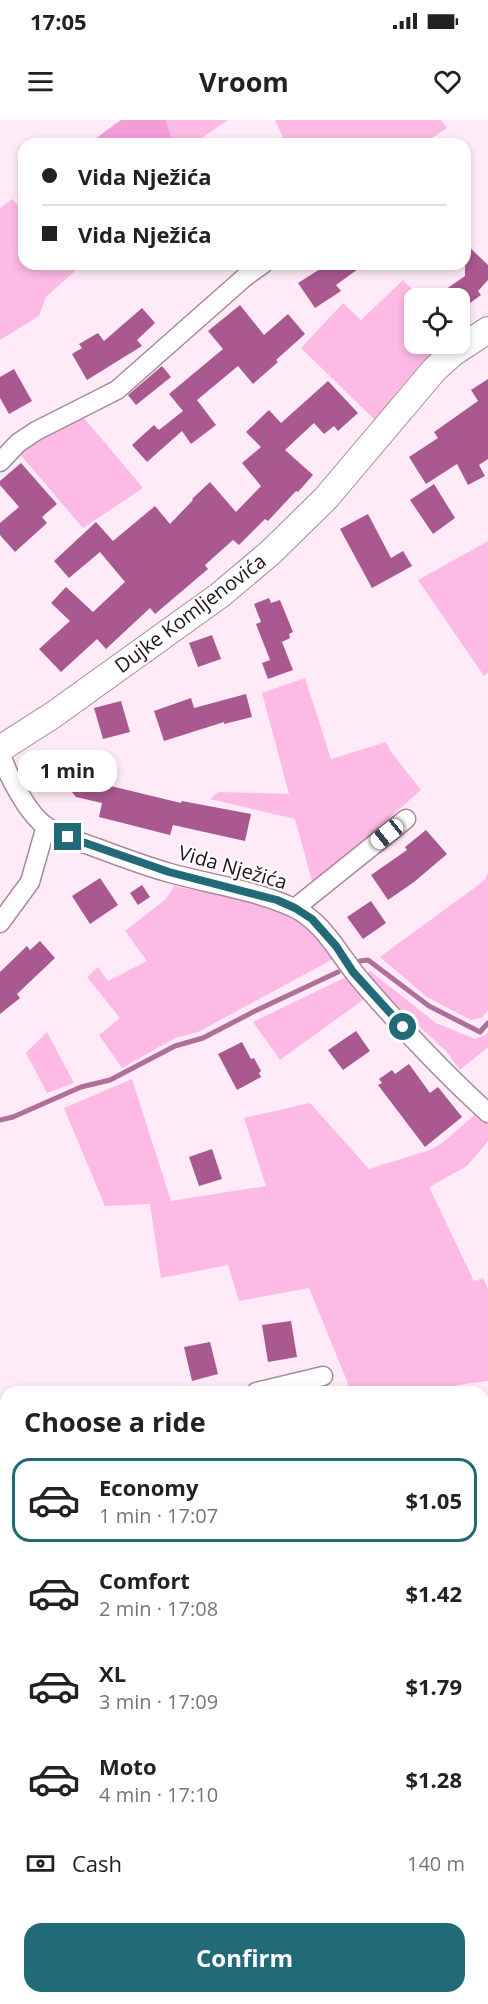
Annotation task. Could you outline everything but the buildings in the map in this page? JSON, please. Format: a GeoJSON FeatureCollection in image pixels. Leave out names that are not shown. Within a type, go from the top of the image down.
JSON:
{"type":"FeatureCollection","features":[{"type":"Feature","properties":{"kind":"street"},"geometry":{"type":"LineString","coordinates":[[0,462],[18,443],[36,431],[108,396],[124,385],[255,270]]}},
{"type":"Feature","properties":{"kind":"street","name":"Dujke Komljenovića"},"geometry":{"type":"LineString","coordinates":[[0,750],[220,595],[271,552],[326,498],[435,369],[453,353],[488,330]]}},
{"type":"Feature","properties":{"kind":"street","name":"Vida Nježića"},"geometry":{"type":"LineString","coordinates":[[0,750],[8,772],[24,800],[46,826],[125,859],[277,900],[312,919],[379,1001],[488,1113]]}},
{"type":"Feature","properties":{"kind":"street"},"geometry":{"type":"LineString","coordinates":[[295,908],[406,819]]}},
{"type":"Feature","properties":{"kind":"street"},"geometry":{"type":"LineString","coordinates":[[0,923],[30,882],[46,826]]}},
{"type":"Feature","properties":{"kind":"street"},"geometry":{"type":"LineString","coordinates":[[281,1386],[323,1376]]}},
{"type":"Feature","properties":{"kind":"shaded area"},"geometry":{"type":"Polygon","coordinates":[[[121,120],[166,120],[171,138],[96,138],[121,120]]]}},
{"type":"Feature","properties":{"kind":"shaded area"},"geometry":{"type":"Polygon","coordinates":[[[166,120],[228,120],[202,138],[171,138],[166,120]]]}},
{"type":"Feature","properties":{"kind":"shaded area"},"geometry":{"type":"Polygon","coordinates":[[[275,120],[441,120],[447,128],[432,138],[283,138],[275,120]]]}},
{"type":"Feature","properties":{"kind":"shaded area"},"geometry":{"type":"Polygon","coordinates":[[[12,199],[18,206],[18,270],[75,271],[46,297],[39,316],[0,340],[0,208],[12,199]]]}},
{"type":"Feature","properties":{"kind":"shaded area"},"geometry":{"type":"Polygon","coordinates":[[[403,280],[411,288],[404,288],[404,354],[433,354],[399,389],[375,420],[301,348],[343,303],[361,320],[403,280]]]}},
{"type":"Feature","properties":{"kind":"shaded area"},"geometry":{"type":"Polygon","coordinates":[[[84,418],[143,488],[83,528],[19,453],[41,436],[84,418]]]}},
{"type":"Feature","properties":{"kind":"shaded area"},"geometry":{"type":"Polygon","coordinates":[[[488,541],[488,672],[484,676],[418,580],[488,541]]]}},
{"type":"Feature","properties":{"kind":"shaded area"},"geometry":{"type":"Polygon","coordinates":[[[305,678],[331,759],[386,742],[391,752],[421,790],[313,885],[295,819],[210,799],[218,792],[289,794],[262,693],[305,678]]]}},
{"type":"Feature","properties":{"kind":"shaded area"},"geometry":{"type":"Polygon","coordinates":[[[488,872],[488,1011],[481,1018],[471,1020],[427,997],[380,957],[485,880],[488,872]]]}},
{"type":"Feature","properties":{"kind":"shaded area"},"geometry":{"type":"Polygon","coordinates":[[[174,886],[248,900],[283,913],[314,933],[335,958],[198,1032],[175,1038],[122,1068],[99,1035],[120,1018],[87,977],[98,967],[108,981],[147,961],[125,931],[166,899],[174,886]]]}},
{"type":"Feature","properties":{"kind":"shaded area"},"geometry":{"type":"Polygon","coordinates":[[[370,971],[436,1023],[475,1039],[488,1032],[488,1047],[460,1070],[446,1051],[364,975],[370,971]]]}},
{"type":"Feature","properties":{"kind":"shaded area"},"geometry":{"type":"Polygon","coordinates":[[[350,975],[367,997],[280,1060],[253,1022],[350,975]]]}},
{"type":"Feature","properties":{"kind":"shaded area"},"geometry":{"type":"Polygon","coordinates":[[[47,1032],[74,1083],[47,1093],[26,1053],[47,1032]]]}},
{"type":"Feature","properties":{"kind":"shaded area"},"geometry":{"type":"Polygon","coordinates":[[[132,1079],[171,1201],[266,1186],[244,1118],[310,1103],[369,1169],[427,1151],[441,1144],[478,1112],[488,1124],[488,1141],[467,1166],[429,1187],[474,1281],[483,1278],[488,1289],[488,1381],[457,1386],[348,1386],[309,1288],[239,1301],[228,1265],[161,1278],[150,1204],[105,1206],[64,1108],[132,1079]]]}},
{"type":"Feature","properties":{"kind":"waterway"},"geometry":{"type":"LineString","coordinates":[[360,961],[368,960],[429,1006],[480,1032],[488,1023]]}},
{"type":"Feature","properties":{"kind":"waterway"},"geometry":{"type":"LineString","coordinates":[[0,1120],[13,1117],[81,1087],[110,1080],[175,1046],[203,1038],[338,972]]}},
{"type":"Feature","properties":{"kind":"route"},"geometry":{"type":"LineString","coordinates":[[68,837],[125,859],[277,900],[295,908],[312,919],[336,946],[353,972],[403,1027]]}}]}
